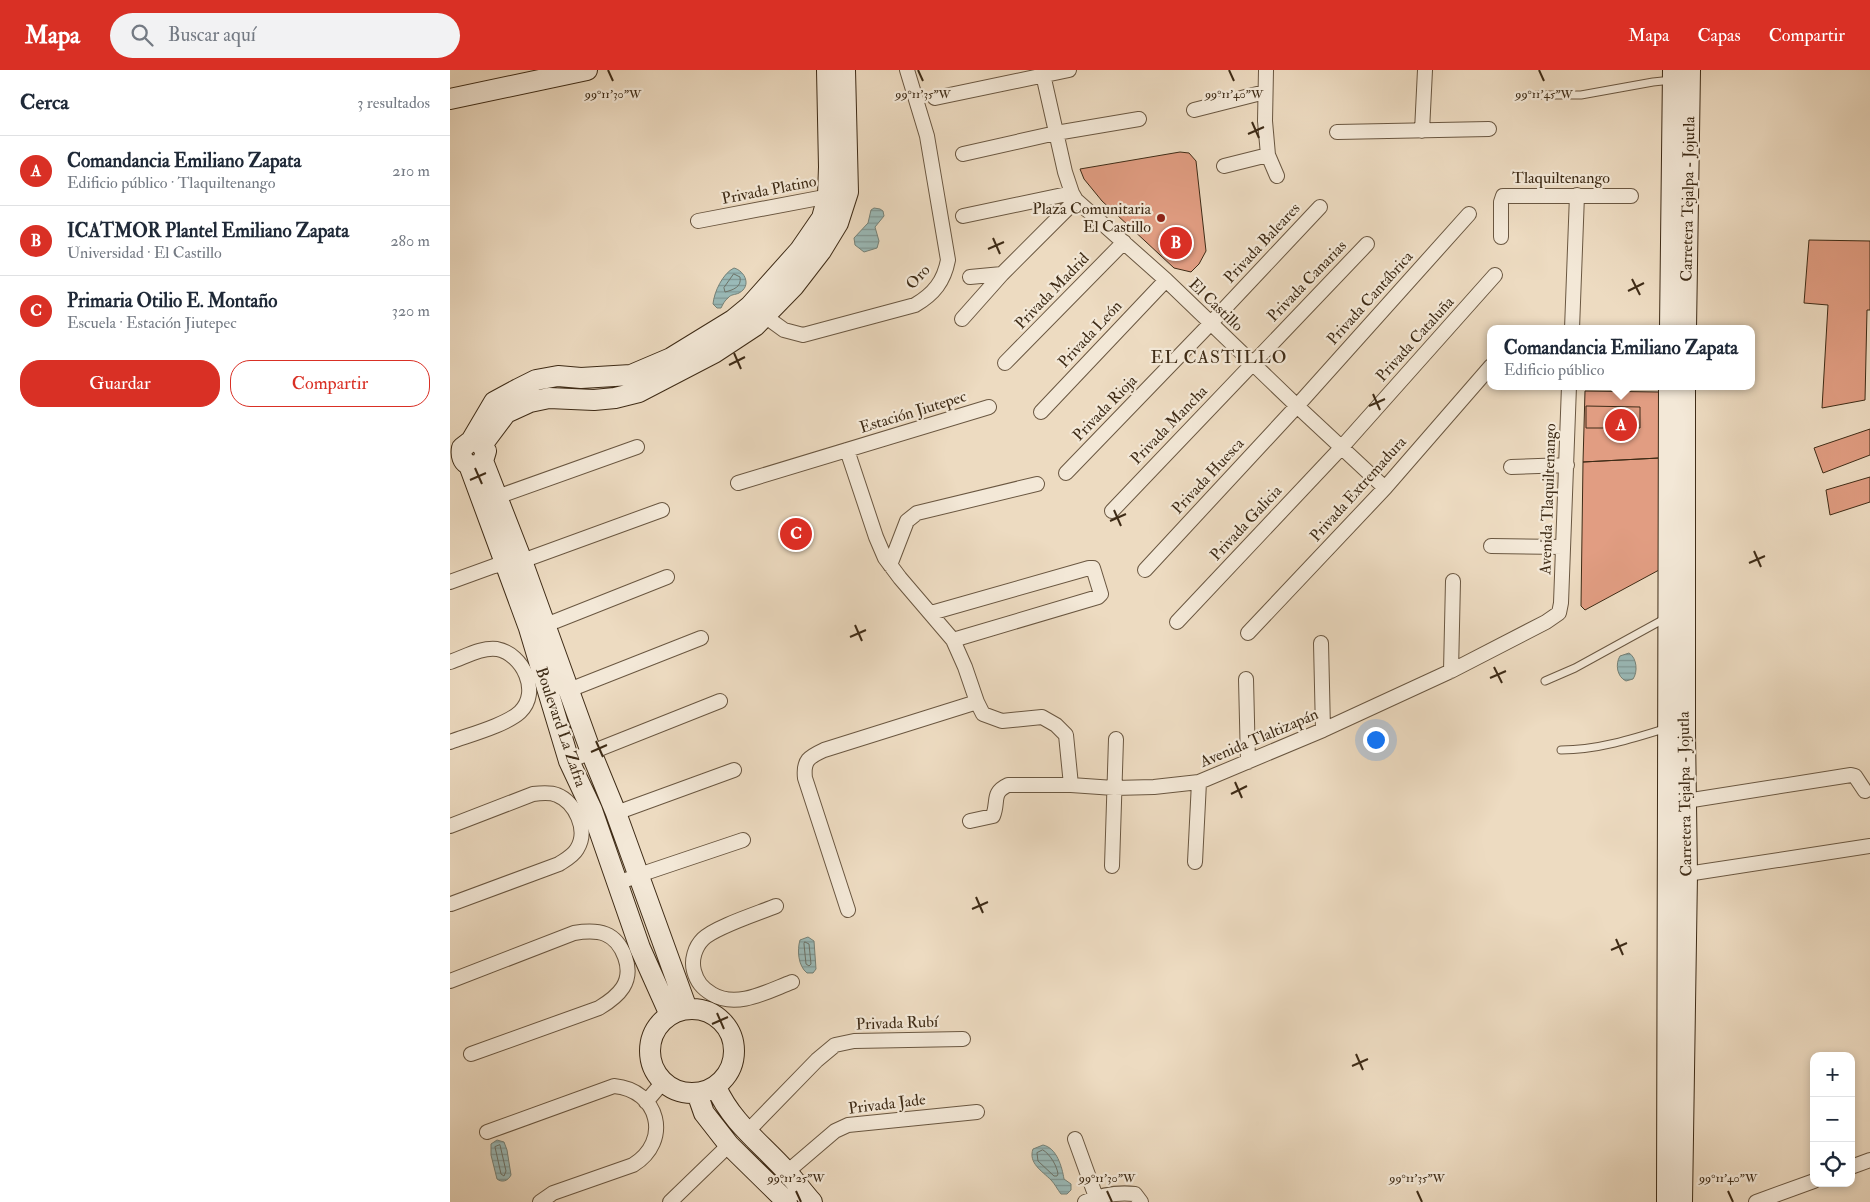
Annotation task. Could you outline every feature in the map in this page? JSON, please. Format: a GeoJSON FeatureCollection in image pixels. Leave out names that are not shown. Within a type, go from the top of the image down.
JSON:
{"type":"FeatureCollection","features":[{"type":"Feature","properties":{"kind":"street"},"geometry":{"type":"LineString","coordinates":[[450,99],[587,70]]}},
{"type":"Feature","properties":{"kind":"street"},"geometry":{"type":"LineString","coordinates":[[758,311],[822,218],[828,196],[829,167],[827,70]]}},
{"type":"Feature","properties":{"kind":"street"},"geometry":{"type":"LineString","coordinates":[[466,457],[494,402],[518,389],[536,380],[558,376],[582,378],[631,376],[671,358],[733,320],[758,311],[794,286],[821,251],[838,223],[848,192],[845,70]]}},
{"type":"Feature","properties":{"kind":"street","name":"Oro"},"geometry":{"type":"LineString","coordinates":[[758,311],[784,330],[803,335],[915,305],[928,298],[938,286],[945,274],[948,260],[927,136],[907,70]]}},
{"type":"Feature","properties":{"kind":"street"},"geometry":{"type":"LineString","coordinates":[[934,98],[1042,72],[1069,70]]}},
{"type":"Feature","properties":{"kind":"street"},"geometry":{"type":"LineString","coordinates":[[1266,70],[1265,121],[1268,155],[1277,176]]}},
{"type":"Feature","properties":{"kind":"street"},"geometry":{"type":"LineString","coordinates":[[1422,131],[1425,70]]}},
{"type":"Feature","properties":{"kind":"street","name":"Carretera Tejalpa - Jojutla"},"geometry":{"type":"LineString","coordinates":[[1686,325],[1690,70]]}},
{"type":"Feature","properties":{"kind":"street"},"geometry":{"type":"LineString","coordinates":[[1042,72],[1056,133],[1074,196]]}},
{"type":"Feature","properties":{"kind":"street","name":"Carretera Tejalpa - Jojutla"},"geometry":{"type":"LineString","coordinates":[[1670,325],[1672,75]]}},
{"type":"Feature","properties":{"kind":"street"},"geometry":{"type":"LineString","coordinates":[[1194,110],[1265,92]]}},
{"type":"Feature","properties":{"kind":"street"},"geometry":{"type":"LineString","coordinates":[[964,154],[1056,133],[1139,119]]}},
{"type":"Feature","properties":{"kind":"street"},"geometry":{"type":"LineString","coordinates":[[1337,132],[1489,129]]}},
{"type":"Feature","properties":{"kind":"street"},"geometry":{"type":"LineString","coordinates":[[1224,166],[1268,155]]}},
{"type":"Feature","properties":{"kind":"street","name":"Privada Platino"},"geometry":{"type":"LineString","coordinates":[[698,221],[848,192]]}},
{"type":"Feature","properties":{"kind":"street"},"geometry":{"type":"LineString","coordinates":[[1572,325],[1577,195]]}},
{"type":"Feature","properties":{"kind":"street"},"geometry":{"type":"LineString","coordinates":[[963,216],[1074,196]]}},
{"type":"Feature","properties":{"kind":"street"},"geometry":{"type":"LineString","coordinates":[[962,319],[1074,196]]}},
{"type":"Feature","properties":{"kind":"street","name":"El Castillo"},"geometry":{"type":"LineString","coordinates":[[1074,196],[1166,280],[1252,364],[1385,488]]}},
{"type":"Feature","properties":{"kind":"street","name":"Tlaquiltenango"},"geometry":{"type":"LineString","coordinates":[[1501,237],[1501,202],[1503,196],[1631,196]]}},
{"type":"Feature","properties":{"kind":"street","name":"Privada Baleares"},"geometry":{"type":"LineString","coordinates":[[1210,324],[1320,207]]}},
{"type":"Feature","properties":{"kind":"street","name":"Privada Cantábrica"},"geometry":{"type":"LineString","coordinates":[[1297,406],[1470,214]]}},
{"type":"Feature","properties":{"kind":"street","name":"Privada Madrid"},"geometry":{"type":"LineString","coordinates":[[1005,363],[1124,242]]}},
{"type":"Feature","properties":{"kind":"street","name":"Privada Canarias"},"geometry":{"type":"LineString","coordinates":[[1252,364],[1367,244]]}},
{"type":"Feature","properties":{"kind":"street"},"geometry":{"type":"LineString","coordinates":[[970,277],[1002,274]]}},
{"type":"Feature","properties":{"kind":"street","name":"Privada Cataluña"},"geometry":{"type":"LineString","coordinates":[[1341,448],[1494,275]]}},
{"type":"Feature","properties":{"kind":"street","name":"Privada León"},"geometry":{"type":"LineString","coordinates":[[1041,412],[1166,280]]}},
{"type":"Feature","properties":{"kind":"street","name":"Privada Rioja"},"geometry":{"type":"LineString","coordinates":[[1066,473],[1210,324]]}},
{"type":"Feature","properties":{"kind":"street","name":"Privada Mancha"},"geometry":{"type":"LineString","coordinates":[[1112,511],[1252,364]]}},
{"type":"Feature","properties":{"kind":"street","name":"Privada Extremadura"},"geometry":{"type":"LineString","coordinates":[[1248,633],[1385,488],[1487,371]]}},
{"type":"Feature","properties":{"kind":"street","name":"Avenida Tlaquiltenango"},"geometry":{"type":"LineString","coordinates":[[1559,613],[1561,603],[1569,390]]}},
{"type":"Feature","properties":{"kind":"street","name":"Carretera Tejalpa - Jojutla"},"geometry":{"type":"LineString","coordinates":[[1667,1202],[1669,390]]}},
{"type":"Feature","properties":{"kind":"street","name":"Carretera Tejalpa - Jojutla"},"geometry":{"type":"LineString","coordinates":[[1682,1202],[1686,874],[1685,390]]}},
{"type":"Feature","properties":{"kind":"street","name":"Privada Huesca"},"geometry":{"type":"LineString","coordinates":[[1145,570],[1297,406]]}},
{"type":"Feature","properties":{"kind":"street","name":"Estación Jiutepec"},"geometry":{"type":"LineString","coordinates":[[738,483],[988,408]]}},
{"type":"Feature","properties":{"kind":"street"},"geometry":{"type":"LineString","coordinates":[[497,497],[637,447]]}},
{"type":"Feature","properties":{"kind":"street","name":"Privada Galicia"},"geometry":{"type":"LineString","coordinates":[[1177,622],[1341,448]]}},
{"type":"Feature","properties":{"kind":"street","name":"Estación Jiutepec"},"geometry":{"type":"LineString","coordinates":[[847,450],[876,537],[890,565],[953,640],[983,714],[1002,721],[1042,717],[1056,725],[1066,735],[1071,785]]}},
{"type":"Feature","properties":{"kind":"street","name":"Boulevard La Zafra"},"geometry":{"type":"LineString","coordinates":[[466,457],[497,497],[514,563],[536,626],[569,690],[639,875],[685,977],[679,1012]]}},
{"type":"Feature","properties":{"kind":"street","name":"Boulevard La Zafra"},"geometry":{"type":"LineString","coordinates":[[466,457],[514,563]]}},
{"type":"Feature","properties":{"kind":"street"},"geometry":{"type":"LineString","coordinates":[[1511,467],[1567,465]]}},
{"type":"Feature","properties":{"kind":"street"},"geometry":{"type":"LineString","coordinates":[[890,565],[906,521],[917,513],[1037,484]]}},
{"type":"Feature","properties":{"kind":"street"},"geometry":{"type":"LineString","coordinates":[[450,582],[494,566],[514,563],[662,510]]}},
{"type":"Feature","properties":{"kind":"street"},"geometry":{"type":"LineString","coordinates":[[1491,546],[1563,547]]}},
{"type":"Feature","properties":{"kind":"street"},"geometry":{"type":"LineString","coordinates":[[931,613],[1093,568],[1101,594],[1098,597],[953,640]]}},
{"type":"Feature","properties":{"kind":"street"},"geometry":{"type":"LineString","coordinates":[[536,626],[556,621],[667,577]]}},
{"type":"Feature","properties":{"kind":"street"},"geometry":{"type":"LineString","coordinates":[[1451,670],[1453,581]]}},
{"type":"Feature","properties":{"kind":"street","name":"Avenida Tlaltizapán"},"geometry":{"type":"LineString","coordinates":[[970,821],[993,816],[996,796],[1000,789],[1008,785],[1071,785],[1114,788],[1154,787],[1199,782],[1324,730],[1451,670],[1546,622],[1559,613]]}},
{"type":"Feature","properties":{"kind":"street","name":"Boulevard La Zafra"},"geometry":{"type":"LineString","coordinates":[[536,626],[534,674],[569,761],[585,814],[618,883],[632,952],[679,1012]]}},
{"type":"Feature","properties":{"kind":"street"},"geometry":{"type":"LineString","coordinates":[[569,690],[701,638]]}},
{"type":"Feature","properties":{"kind":"street"},"geometry":{"type":"LineString","coordinates":[[1321,643],[1324,730]]}},
{"type":"Feature","properties":{"kind":"street"},"geometry":{"type":"LineString","coordinates":[[450,662],[483,650],[496,649],[509,653],[534,674],[529,693],[521,711],[510,720],[450,742]]}},
{"type":"Feature","properties":{"kind":"street"},"geometry":{"type":"LineString","coordinates":[[1246,679],[1248,762]]}},
{"type":"Feature","properties":{"kind":"street"},"geometry":{"type":"LineString","coordinates":[[569,761],[720,701]]}},
{"type":"Feature","properties":{"kind":"street"},"geometry":{"type":"LineString","coordinates":[[848,910],[805,778],[804,769],[806,761],[824,750],[977,702]]}},
{"type":"Feature","properties":{"kind":"street"},"geometry":{"type":"LineString","coordinates":[[1112,866],[1116,739]]}},
{"type":"Feature","properties":{"kind":"street"},"geometry":{"type":"LineString","coordinates":[[616,813],[734,770]]}},
{"type":"Feature","properties":{"kind":"street"},"geometry":{"type":"LineString","coordinates":[[1686,800],[1852,775],[1856,776],[1865,791]]}},
{"type":"Feature","properties":{"kind":"street"},"geometry":{"type":"LineString","coordinates":[[1195,862],[1199,782]]}},
{"type":"Feature","properties":{"kind":"street"},"geometry":{"type":"LineString","coordinates":[[450,826],[533,794],[556,794],[585,814],[577,849],[569,858],[559,864],[451,904]]}},
{"type":"Feature","properties":{"kind":"street"},"geometry":{"type":"LineString","coordinates":[[618,883],[743,840]]}},
{"type":"Feature","properties":{"kind":"street"},"geometry":{"type":"LineString","coordinates":[[1686,874],[1870,846]]}},
{"type":"Feature","properties":{"kind":"street"},"geometry":{"type":"LineString","coordinates":[[776,906],[713,932],[702,939],[685,977],[715,996],[731,1000],[747,998],[792,982]]}},
{"type":"Feature","properties":{"kind":"street"},"geometry":{"type":"LineString","coordinates":[[450,981],[580,932],[597,932],[609,935],[632,952],[623,988],[612,1000],[599,1008],[470,1054]]}},
{"type":"Feature","properties":{"kind":"street"},"geometry":{"type":"LineString","coordinates":[[706,1010],[718,1016],[728,1026],[734,1038],[733,1066],[726,1077],[707,1090],[677,1091],[658,1077],[652,1066],[651,1042],[655,1030],[663,1020],[679,1012],[706,1010]]}},
{"type":"Feature","properties":{"kind":"street","name":"Privada Rubí"},"geometry":{"type":"LineString","coordinates":[[747,1132],[817,1060],[836,1046],[854,1041],[963,1039]]}},
{"type":"Feature","properties":{"kind":"street"},"geometry":{"type":"LineString","coordinates":[[646,1102],[663,1082]]}},
{"type":"Feature","properties":{"kind":"street"},"geometry":{"type":"LineString","coordinates":[[486,1132],[614,1086],[626,1088],[637,1093],[646,1102],[657,1121],[656,1137],[652,1148],[643,1159],[632,1165],[553,1193],[540,1202]]}},
{"type":"Feature","properties":{"kind":"street"},"geometry":{"type":"LineString","coordinates":[[707,1090],[724,1104],[747,1132],[787,1172],[812,1202]]}},
{"type":"Feature","properties":{"kind":"street"},"geometry":{"type":"LineString","coordinates":[[707,1090],[704,1113],[729,1146],[780,1200]]}},
{"type":"Feature","properties":{"kind":"street","name":"Privada Jade"},"geometry":{"type":"LineString","coordinates":[[787,1172],[835,1131],[848,1125],[977,1112]]}},
{"type":"Feature","properties":{"kind":"street"},"geometry":{"type":"LineString","coordinates":[[1075,1139],[1090,1200],[1122,1192],[1135,1194],[1141,1202]]}},
{"type":"Feature","properties":{"kind":"street"},"geometry":{"type":"LineString","coordinates":[[670,1202],[729,1146]]}},
{"type":"Feature","properties":{"kind":"street"},"geometry":{"type":"LineString","coordinates":[[1855,1166],[1870,1160]]}},
{"type":"Feature","properties":{"kind":"street"},"geometry":{"type":"LineString","coordinates":[[1756,1202],[1810,1182]]}},
{"type":"Feature","properties":{"kind":"lane"},"geometry":{"type":"LineString","coordinates":[[1537,95],[1581,95],[1653,82],[1672,75]]}},
{"type":"Feature","properties":{"kind":"lane"},"geometry":{"type":"LineString","coordinates":[[1545,680],[1575,668],[1668,616]]}},
{"type":"Feature","properties":{"kind":"lane"},"geometry":{"type":"LineString","coordinates":[[1561,750],[1590,748],[1633,739],[1667,728]]}},
{"type":"Feature","properties":{"kind":"water"},"geometry":{"type":"Polygon","coordinates":[[[874,208],[883,211],[884,216],[875,227],[879,241],[877,248],[864,252],[855,245],[854,238],[868,223],[871,210],[874,208]]]}},
{"type":"Feature","properties":{"kind":"water"},"geometry":{"type":"Polygon","coordinates":[[[734,268],[744,275],[746,279],[745,287],[739,293],[729,297],[721,308],[717,308],[713,304],[717,289],[726,274],[734,268]]]}},
{"type":"Feature","properties":{"kind":"water"},"geometry":{"type":"Polygon","coordinates":[[[1629,653],[1634,658],[1636,669],[1633,679],[1626,681],[1619,673],[1618,663],[1620,656],[1629,653]]]}},
{"type":"Feature","properties":{"kind":"water"},"geometry":{"type":"Polygon","coordinates":[[[808,937],[814,941],[816,969],[813,973],[807,973],[804,970],[799,958],[800,940],[808,937]]]}},
{"type":"Feature","properties":{"kind":"water"},"geometry":{"type":"Polygon","coordinates":[[[497,1140],[504,1142],[507,1150],[511,1175],[505,1181],[497,1179],[491,1155],[491,1144],[497,1140]]]}},
{"type":"Feature","properties":{"kind":"water"},"geometry":{"type":"Polygon","coordinates":[[[1043,1145],[1055,1154],[1064,1179],[1071,1184],[1071,1190],[1067,1194],[1061,1194],[1034,1163],[1032,1158],[1033,1149],[1043,1145]]]}},
{"type":"Feature","properties":{"kind":"building","name":"Plaza Comunitaria El Castillo"},"geometry":{"type":"Polygon","coordinates":[[[1180,152],[1189,153],[1196,161],[1206,251],[1199,264],[1191,272],[1174,268],[1102,201],[1084,179],[1080,169],[1180,152]]]}},
{"type":"Feature","properties":{"kind":"building"},"geometry":{"type":"Polygon","coordinates":[[[1809,240],[1870,241],[1870,310],[1867,310],[1865,400],[1822,408],[1828,305],[1804,303],[1809,240]]]}},
{"type":"Feature","properties":{"kind":"building"},"geometry":{"type":"Polygon","coordinates":[[[1585,391],[1659,392],[1659,458],[1583,462],[1585,391]]]}},
{"type":"Feature","properties":{"kind":"building"},"geometry":{"type":"Polygon","coordinates":[[[1586,406],[1640,407],[1640,428],[1586,428],[1586,406]]]}},
{"type":"Feature","properties":{"kind":"building"},"geometry":{"type":"Polygon","coordinates":[[[1870,429],[1870,455],[1823,473],[1814,448],[1870,429]]]}},
{"type":"Feature","properties":{"kind":"building"},"geometry":{"type":"Polygon","coordinates":[[[1659,458],[1659,570],[1585,610],[1581,606],[1583,462],[1659,458]]]}},
{"type":"Feature","properties":{"kind":"building"},"geometry":{"type":"Polygon","coordinates":[[[1870,477],[1870,502],[1830,515],[1826,490],[1870,477]]]}},
{"type":"Feature","properties":{"kind":"place","name":"Plaza Comunitaria El Castillo"},"geometry":{"type":"Point","coordinates":[1161,218]}},
{"type":"Feature","properties":{"kind":"place","name":"ICATMOR Plantel Emiliano Zapata"},"geometry":{"type":"Point","coordinates":[1176,243]}},
{"type":"Feature","properties":{"kind":"place","name":"Comandancia Emiliano Zapata"},"geometry":{"type":"Point","coordinates":[1621,425]}},
{"type":"Feature","properties":{"kind":"place","name":"Primaria Otilio E. Montaño"},"geometry":{"type":"Point","coordinates":[796,534]}},
{"type":"Feature","properties":{"kind":"district","name":"EL CASTILLO"},"geometry":{"type":"Point","coordinates":[1219,357]}}]}
